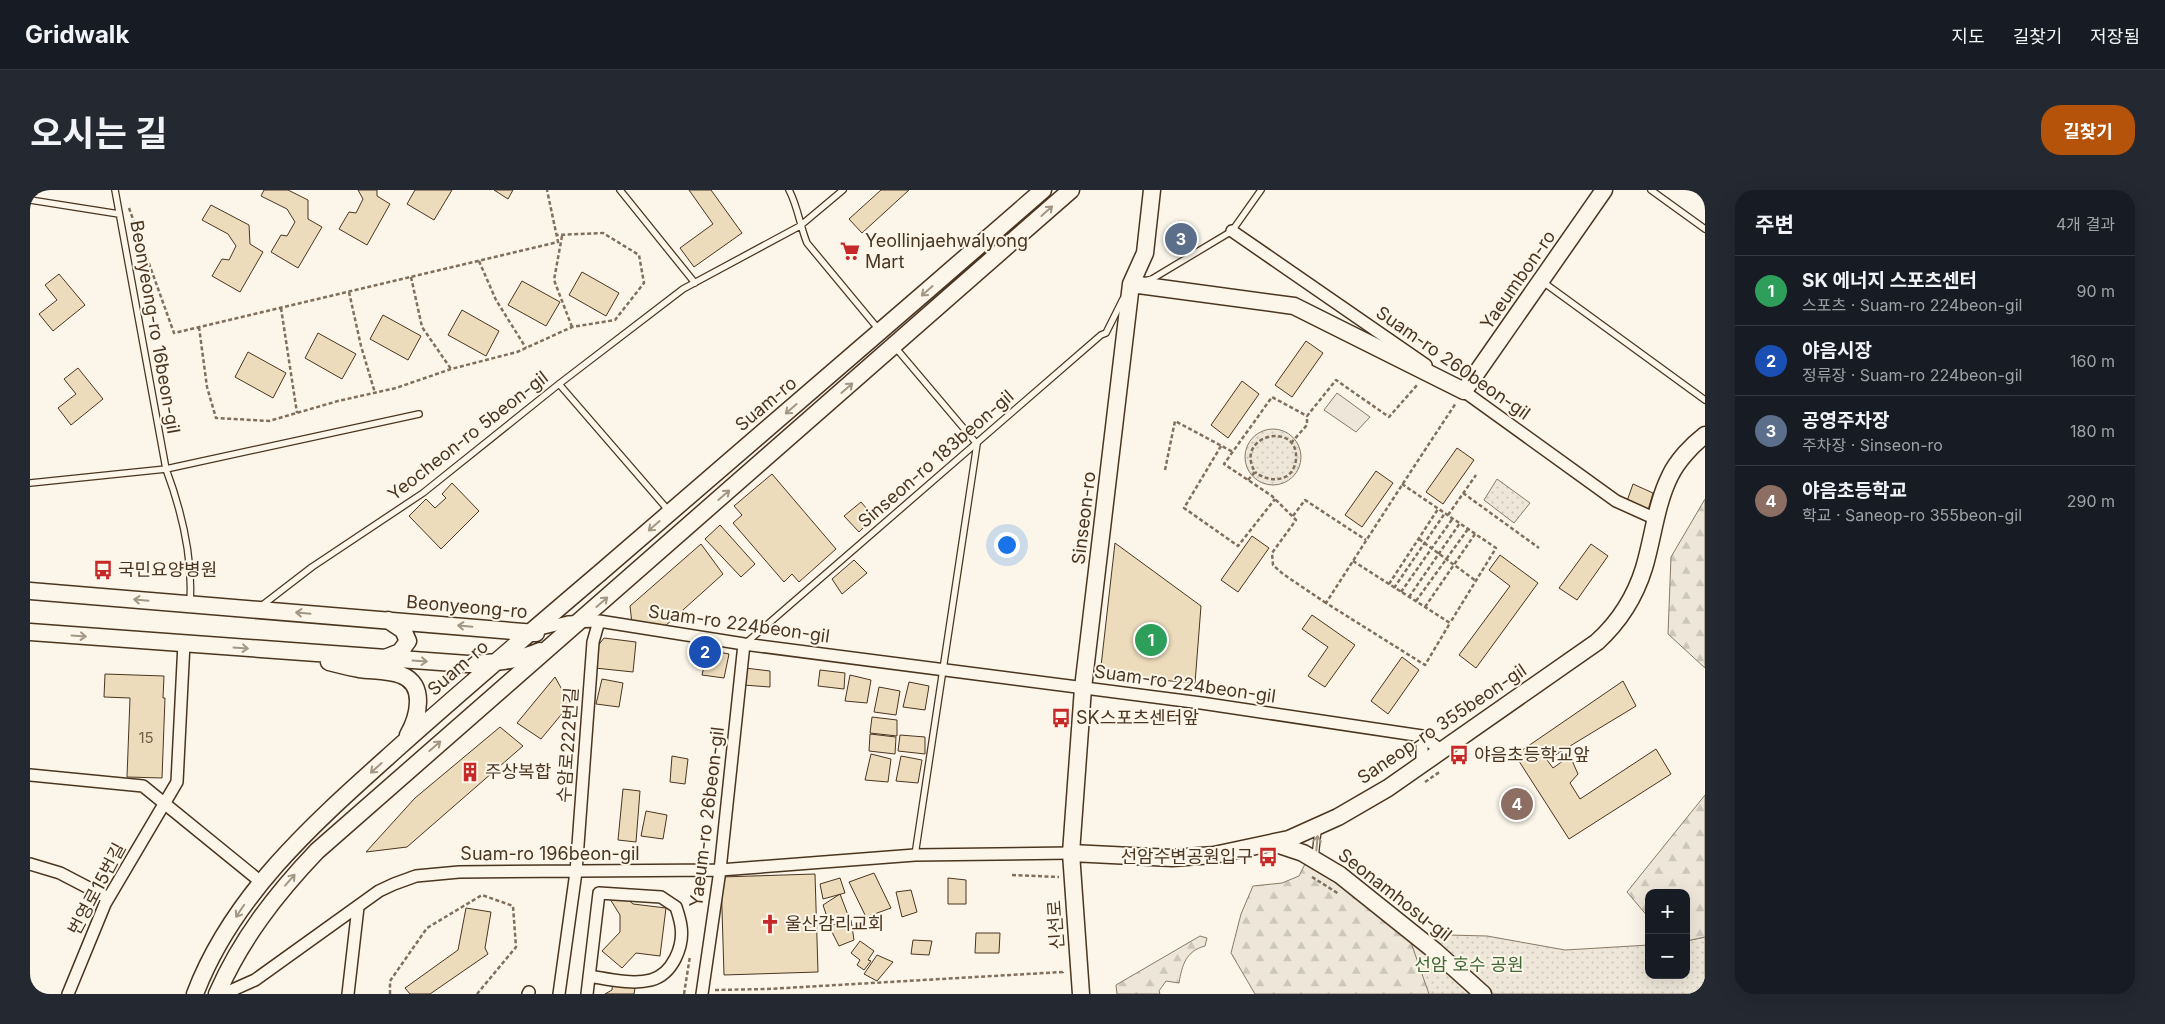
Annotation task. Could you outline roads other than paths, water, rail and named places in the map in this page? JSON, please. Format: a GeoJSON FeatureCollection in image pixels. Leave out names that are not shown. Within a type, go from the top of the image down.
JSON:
{"type":"FeatureCollection","features":[{"type":"Feature","properties":{"kind":"main road","name":"Suam-ro"},"geometry":{"type":"LineString","coordinates":[[195,994],[211,958],[230,925],[261,882],[318,820],[495,663],[881,332],[1043,190]]}},
{"type":"Feature","properties":{"kind":"main road"},"geometry":{"type":"LineString","coordinates":[[218,992],[230,964],[248,934],[290,880],[346,824],[895,346],[1071,190]]}},
{"type":"Feature","properties":{"kind":"main road","name":"Sinseon-ro"},"geometry":{"type":"LineString","coordinates":[[1071,853],[1083,688],[1132,284],[1146,253],[1152,190]]}},
{"type":"Feature","properties":{"kind":"main road","name":"Yaeumbon-ro"},"geometry":{"type":"LineString","coordinates":[[1464,392],[1604,190]]}},
{"type":"Feature","properties":{"kind":"main road"},"geometry":{"type":"LineString","coordinates":[[1132,284],[1294,306],[1464,392]]}},
{"type":"Feature","properties":{"kind":"main road","name":"Saneop-ro 355beon-gil"},"geometry":{"type":"LineString","coordinates":[[1071,853],[1172,858],[1214,855],[1289,840],[1338,817],[1372,798],[1597,642],[1612,628],[1631,599],[1644,569],[1656,519],[1670,475],[1681,459],[1705,435]]}},
{"type":"Feature","properties":{"kind":"main road","name":"Beonyeong-ro"},"geometry":{"type":"LineString","coordinates":[[30,591],[531,632],[545,637],[552,645]]}},
{"type":"Feature","properties":{"kind":"main road"},"geometry":{"type":"LineString","coordinates":[[383,658],[400,652],[408,641],[404,630],[387,620]]}},
{"type":"Feature","properties":{"kind":"main road"},"geometry":{"type":"LineString","coordinates":[[30,632],[468,664],[495,663],[519,658],[552,645]]}},
{"type":"Feature","properties":{"kind":"main road"},"geometry":{"type":"LineString","coordinates":[[278,650],[358,669],[392,672],[406,677],[412,682],[417,694],[418,709],[412,727],[400,746]]}},
{"type":"Feature","properties":{"kind":"main road","name":"Seonamhosu-gil"},"geometry":{"type":"LineString","coordinates":[[1273,843],[1303,853],[1340,875],[1435,950],[1483,994]]}},
{"type":"Feature","properties":{"kind":"main road","name":"신선로"},"geometry":{"type":"LineString","coordinates":[[1071,853],[1081,994]]}},
{"type":"Feature","properties":{"kind":"street","name":"Suam-ro 260beon-gil"},"geometry":{"type":"LineString","coordinates":[[1232,231],[1464,392],[1616,501],[1656,519]]}},
{"type":"Feature","properties":{"kind":"street","name":"Suam-ro 224beon-gil"},"geometry":{"type":"LineString","coordinates":[[531,632],[556,624],[580,620],[599,621],[744,644],[1083,688],[1422,736]]}},
{"type":"Feature","properties":{"kind":"street","name":"수암로222번길"},"geometry":{"type":"LineString","coordinates":[[559,994],[576,872],[593,642],[599,621]]}},
{"type":"Feature","properties":{"kind":"street","name":"번영로15번길"},"geometry":{"type":"LineString","coordinates":[[68,994],[108,898],[177,782],[184,644]]}},
{"type":"Feature","properties":{"kind":"street","name":"Yaeum-ro 26beon-gil"},"geometry":{"type":"LineString","coordinates":[[703,992],[720,870],[744,644]]}},
{"type":"Feature","properties":{"kind":"street"},"geometry":{"type":"LineString","coordinates":[[1422,736],[1442,751]]}},
{"type":"Feature","properties":{"kind":"street"},"geometry":{"type":"LineString","coordinates":[[1422,736],[1422,764]]}},
{"type":"Feature","properties":{"kind":"street"},"geometry":{"type":"LineString","coordinates":[[30,775],[142,786],[261,882]]}},
{"type":"Feature","properties":{"kind":"street","name":"Suam-ro 196beon-gil"},"geometry":{"type":"LineString","coordinates":[[218,992],[234,990],[255,980],[379,891],[416,876],[459,872],[720,870],[915,855],[1071,853]]}},
{"type":"Feature","properties":{"kind":"street"},"geometry":{"type":"LineString","coordinates":[[30,864],[60,873],[108,898]]}},
{"type":"Feature","properties":{"kind":"street"},"geometry":{"type":"LineString","coordinates":[[587,994],[589,976],[599,893],[661,897],[676,906],[682,927],[679,949],[674,963],[664,975],[651,980],[632,981],[589,976]]}},
{"type":"Feature","properties":{"kind":"street"},"geometry":{"type":"LineString","coordinates":[[348,994],[358,907]]}},
{"type":"Feature","properties":{"kind":"lane","name":"Beonyeong-ro 16beon-gil"},"geometry":{"type":"LineString","coordinates":[[115,190],[166,469],[178,502],[190,556],[192,578],[190,604]]}},
{"type":"Feature","properties":{"kind":"lane"},"geometry":{"type":"LineString","coordinates":[[620,190],[695,283]]}},
{"type":"Feature","properties":{"kind":"lane"},"geometry":{"type":"LineString","coordinates":[[790,190],[797,205],[800,226],[807,243],[881,332]]}},
{"type":"Feature","properties":{"kind":"lane","name":"Yeocheon-ro 5beon-gil"},"geometry":{"type":"LineString","coordinates":[[257,609],[312,568],[423,493],[559,384],[683,289],[800,226],[843,190]]}},
{"type":"Feature","properties":{"kind":"lane"},"geometry":{"type":"LineString","coordinates":[[1132,284],[1152,279],[1232,231],[1261,190]]}},
{"type":"Feature","properties":{"kind":"lane"},"geometry":{"type":"LineString","coordinates":[[1651,190],[1705,229]]}},
{"type":"Feature","properties":{"kind":"lane"},"geometry":{"type":"LineString","coordinates":[[30,200],[119,214]]}},
{"type":"Feature","properties":{"kind":"lane"},"geometry":{"type":"LineString","coordinates":[[1542,281],[1705,400]]}},
{"type":"Feature","properties":{"kind":"lane","name":"Sinseon-ro 183beon-gil"},"geometry":{"type":"LineString","coordinates":[[744,644],[1106,333],[1132,284]]}},
{"type":"Feature","properties":{"kind":"lane"},"geometry":{"type":"LineString","coordinates":[[895,346],[977,444],[915,855]]}},
{"type":"Feature","properties":{"kind":"lane"},"geometry":{"type":"LineString","coordinates":[[559,384],[670,513]]}},
{"type":"Feature","properties":{"kind":"lane"},"geometry":{"type":"LineString","coordinates":[[30,484],[166,469],[420,414]]}},
{"type":"Feature","properties":{"kind":"lane"},"geometry":{"type":"LineString","coordinates":[[1315,860],[1318,826]]}},
{"type":"Feature","properties":{"kind":"place","name":"공영주차장"},"geometry":{"type":"Point","coordinates":[1181,239]}},
{"type":"Feature","properties":{"kind":"place","name":"Yeollinjaehwalyong Mart"},"geometry":{"type":"Point","coordinates":[850,251]}},
{"type":"Feature","properties":{"kind":"place","name":"국민요양병원"},"geometry":{"type":"Point","coordinates":[103,570]}},
{"type":"Feature","properties":{"kind":"place","name":"SK 에너지 스포츠센터"},"geometry":{"type":"Point","coordinates":[1151,640]}},
{"type":"Feature","properties":{"kind":"place","name":"야음시장"},"geometry":{"type":"Point","coordinates":[705,652]}},
{"type":"Feature","properties":{"kind":"place","name":"SK스포츠센터앞"},"geometry":{"type":"Point","coordinates":[1061,718]}},
{"type":"Feature","properties":{"kind":"place","name":"야음초등학교앞"},"geometry":{"type":"Point","coordinates":[1459,755]}},
{"type":"Feature","properties":{"kind":"place","name":"주상복합"},"geometry":{"type":"Point","coordinates":[470,772]}},
{"type":"Feature","properties":{"kind":"place","name":"야음초등학교"},"geometry":{"type":"Point","coordinates":[1517,804]}},
{"type":"Feature","properties":{"kind":"place","name":"선암수변공원입구"},"geometry":{"type":"Point","coordinates":[1268,857]}},
{"type":"Feature","properties":{"kind":"place","name":"울산감리교회"},"geometry":{"type":"Point","coordinates":[770,924]}},
{"type":"Feature","properties":{"kind":"park label","name":"선암 호수 공원"},"geometry":{"type":"Point","coordinates":[1469,965]}}]}
